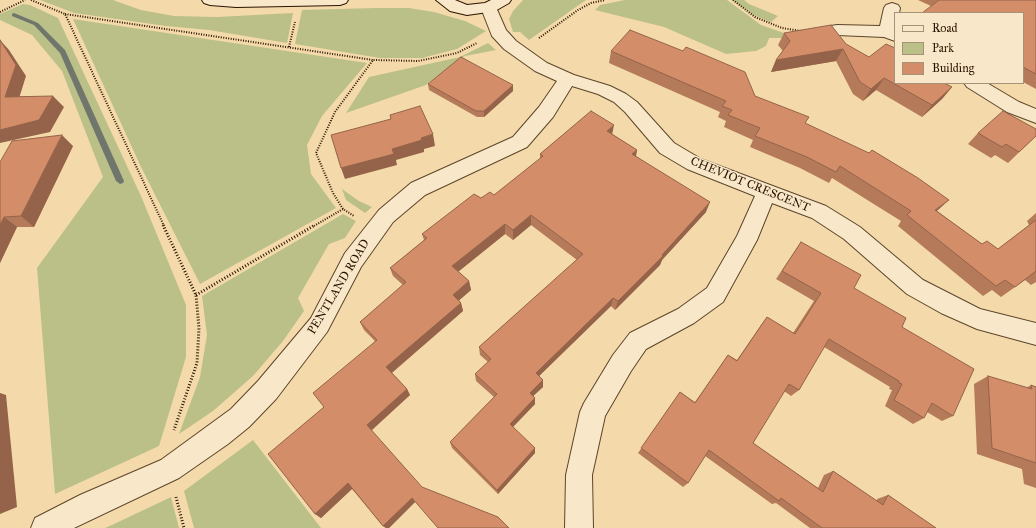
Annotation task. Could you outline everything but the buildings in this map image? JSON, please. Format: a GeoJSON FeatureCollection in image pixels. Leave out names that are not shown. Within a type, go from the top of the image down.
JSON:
{"type":"FeatureCollection","features":[{"type":"Feature","properties":{"kind":"street"},"geometry":{"type":"LineString","coordinates":[[210,0],[236,2],[340,0]]}},
{"type":"Feature","properties":{"kind":"street"},"geometry":{"type":"LineString","coordinates":[[444,0],[456,8],[467,10],[496,4]]}},
{"type":"Feature","properties":{"kind":"street","name":"CHEVIOT CRESCENT"},"geometry":{"type":"LineString","coordinates":[[496,4],[498,32],[519,52],[541,67],[568,79],[604,90],[620,98],[631,107],[667,148],[694,164],[819,212],[837,222],[915,287],[949,306],[977,319],[1036,334]]}},
{"type":"Feature","properties":{"kind":"street"},"geometry":{"type":"LineString","coordinates":[[837,30],[891,34],[892,8]]}},
{"type":"Feature","properties":{"kind":"street","name":"PENTLAND ROAD"},"geometry":{"type":"LineString","coordinates":[[45,528],[90,505],[170,469],[219,435],[240,418],[267,390],[319,325],[353,260],[386,216],[418,189],[520,142],[546,112],[568,79]]}},
{"type":"Feature","properties":{"kind":"street"},"geometry":{"type":"LineString","coordinates":[[975,84],[1012,107],[1036,116]]}},
{"type":"Feature","properties":{"kind":"street"},"geometry":{"type":"LineString","coordinates":[[579,528],[579,475],[593,412],[622,364],[638,341],[686,316],[715,295],[746,240],[767,191]]}},
{"type":"Feature","properties":{"kind":"path"},"geometry":{"type":"LineString","coordinates":[[0,12],[25,0]]}},
{"type":"Feature","properties":{"kind":"path"},"geometry":{"type":"LineString","coordinates":[[31,0],[65,14],[373,60],[426,60],[457,53],[498,32]]}},
{"type":"Feature","properties":{"kind":"path"},"geometry":{"type":"LineString","coordinates":[[519,52],[578,10],[591,3],[605,0]]}},
{"type":"Feature","properties":{"kind":"path"},"geometry":{"type":"LineString","coordinates":[[733,0],[755,17],[782,28],[804,31],[837,30]]}},
{"type":"Feature","properties":{"kind":"path"},"geometry":{"type":"LineString","coordinates":[[65,14],[196,295],[199,328],[197,363],[172,436],[170,469],[184,528]]}},
{"type":"Feature","properties":{"kind":"path"},"geometry":{"type":"LineString","coordinates":[[373,60],[335,112],[316,153],[333,193],[343,209],[375,229]]}},
{"type":"Feature","properties":{"kind":"path"},"geometry":{"type":"LineString","coordinates":[[196,295],[343,209]]}},
{"type":"Feature","properties":{"kind":"green space"},"geometry":{"type":"Polygon","coordinates":[[[40,0],[113,0],[141,10],[174,16],[217,17],[293,13],[287,43],[209,30],[166,26],[74,13],[40,0]]]}},
{"type":"Feature","properties":{"kind":"green space"},"geometry":{"type":"Polygon","coordinates":[[[523,0],[586,0],[529,40],[520,32],[513,32],[509,19],[513,11],[523,0]]]}},
{"type":"Feature","properties":{"kind":"green space"},"geometry":{"type":"Polygon","coordinates":[[[625,0],[727,0],[761,25],[784,33],[789,38],[769,38],[766,46],[756,51],[726,54],[664,27],[595,10],[600,5],[625,0]]]}},
{"type":"Feature","properties":{"kind":"green space"},"geometry":{"type":"Polygon","coordinates":[[[733,0],[744,0],[749,4],[778,16],[771,22],[753,15],[733,0]]]}},
{"type":"Feature","properties":{"kind":"green space"},"geometry":{"type":"Polygon","coordinates":[[[23,4],[30,5],[58,18],[141,196],[186,305],[186,357],[159,446],[55,494],[37,268],[103,177],[62,71],[32,35],[0,20],[0,14],[23,4]]]}},
{"type":"Feature","properties":{"kind":"green space"},"geometry":{"type":"Polygon","coordinates":[[[409,8],[434,12],[465,21],[486,31],[457,49],[422,58],[380,58],[295,44],[302,10],[409,8]]]}},
{"type":"Feature","properties":{"kind":"green space"},"geometry":{"type":"Polygon","coordinates":[[[73,19],[367,63],[322,116],[307,145],[311,174],[336,208],[200,284],[141,167],[73,19]]]}},
{"type":"Feature","properties":{"kind":"green space"},"geometry":{"type":"Polygon","coordinates":[[[488,43],[496,50],[465,56],[426,85],[346,113],[369,77],[460,57],[488,43]]]}},
{"type":"Feature","properties":{"kind":"green space"},"geometry":{"type":"Polygon","coordinates":[[[342,189],[359,201],[372,207],[365,213],[346,200],[342,189]]]}},
{"type":"Feature","properties":{"kind":"green space"},"geometry":{"type":"Polygon","coordinates":[[[343,214],[356,221],[345,238],[329,244],[298,298],[304,311],[283,341],[253,376],[213,411],[179,434],[200,377],[207,335],[202,296],[343,214]]]}},
{"type":"Feature","properties":{"kind":"green space"},"geometry":{"type":"Polygon","coordinates":[[[253,440],[321,528],[194,528],[184,491],[253,440]]]}},
{"type":"Feature","properties":{"kind":"green space"},"geometry":{"type":"Polygon","coordinates":[[[171,497],[179,528],[105,528],[112,525],[171,497]]]}},
{"type":"Feature","properties":{"kind":"waterway"},"geometry":{"type":"LineString","coordinates":[[14,15],[36,24],[63,52],[120,181]]}}]}
